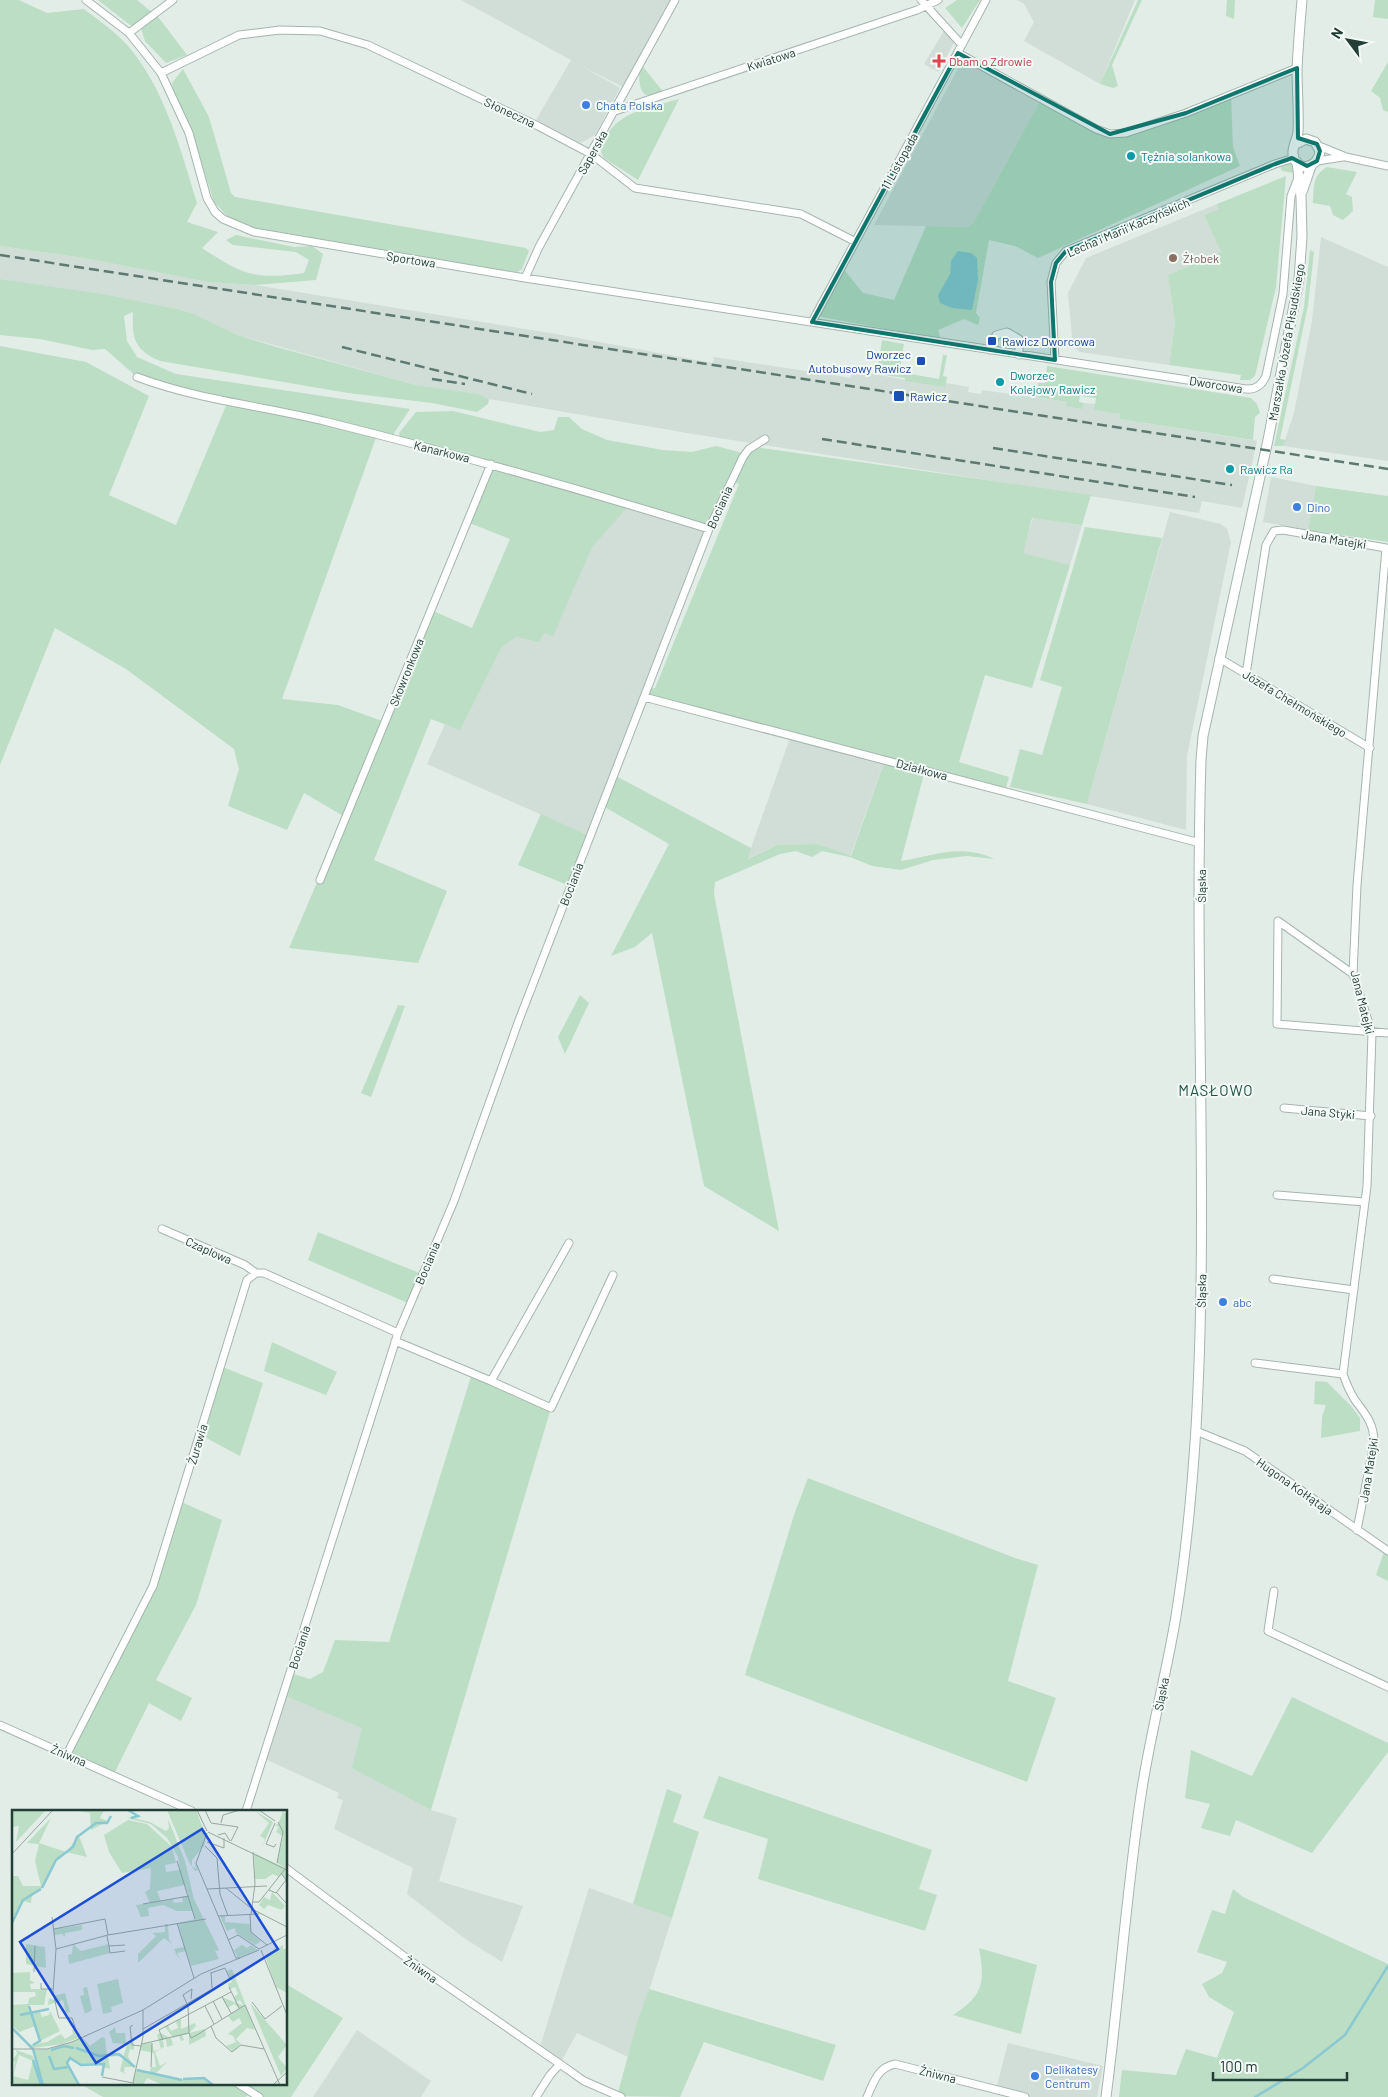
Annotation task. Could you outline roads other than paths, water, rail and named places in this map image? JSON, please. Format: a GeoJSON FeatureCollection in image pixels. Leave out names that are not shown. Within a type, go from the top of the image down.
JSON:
{"type":"FeatureCollection","features":[{"type":"Feature","properties":{"kind":"street","name":"Sportowa"},"geometry":{"type":"LineString","coordinates":[[86,0],[129,33],[161,73],[189,133],[206,198],[215,212],[223,219],[238,226],[270,236],[525,278],[812,322]]}},
{"type":"Feature","properties":{"kind":"street"},"geometry":{"type":"LineString","coordinates":[[129,33],[174,0]]}},
{"type":"Feature","properties":{"kind":"street","name":"Saperska"},"geometry":{"type":"LineString","coordinates":[[525,278],[539,247],[675,0]]}},
{"type":"Feature","properties":{"kind":"street"},"geometry":{"type":"LineString","coordinates":[[921,0],[962,45]]}},
{"type":"Feature","properties":{"kind":"street","name":"Kwiatowa"},"geometry":{"type":"LineString","coordinates":[[614,111],[928,6],[938,0]]}},
{"type":"Feature","properties":{"kind":"street","name":"11 Listopada"},"geometry":{"type":"LineString","coordinates":[[812,322],[854,241],[986,0]]}},
{"type":"Feature","properties":{"kind":"street"},"geometry":{"type":"LineString","coordinates":[[1302,0],[1297,68],[1298,110],[1295,160],[1304,166],[1346,157]]}},
{"type":"Feature","properties":{"kind":"street","name":"Słoneczna"},"geometry":{"type":"LineString","coordinates":[[161,73],[239,35],[280,30],[320,31],[370,46],[538,126],[591,154],[635,188],[666,195],[801,214],[854,241]]}},
{"type":"Feature","properties":{"kind":"street"},"geometry":{"type":"LineString","coordinates":[[958,53],[1096,130],[1110,134],[1126,133],[1186,113],[1297,68]]}},
{"type":"Feature","properties":{"kind":"street"},"geometry":{"type":"LineString","coordinates":[[1298,110],[1310,139],[1319,146],[1346,157],[1388,166]]}},
{"type":"Feature","properties":{"kind":"street"},"geometry":{"type":"LineString","coordinates":[[1296,144],[1302,140],[1310,139]]}},
{"type":"Feature","properties":{"kind":"street"},"geometry":{"type":"LineString","coordinates":[[1314,164],[1320,151],[1319,146]]}},
{"type":"Feature","properties":{"kind":"street","name":"Marszałka Józefa Piłsudskiego"},"geometry":{"type":"LineString","coordinates":[[1257,485],[1299,279],[1302,236],[1301,197],[1295,160]]}},
{"type":"Feature","properties":{"kind":"street","name":"Lecha i Marii Kaczyńskich"},"geometry":{"type":"LineString","coordinates":[[1055,360],[1051,282],[1056,263],[1066,251],[1274,164],[1295,160]]}},
{"type":"Feature","properties":{"kind":"street","name":"Marszałka Józefa Piłsudskiego"},"geometry":{"type":"LineString","coordinates":[[1301,197],[1305,179],[1314,164]]}},
{"type":"Feature","properties":{"kind":"street","name":"Dworcowa"},"geometry":{"type":"LineString","coordinates":[[812,322],[1252,390],[1264,380],[1283,294],[1291,196],[1298,178]]}},
{"type":"Feature","properties":{"kind":"street"},"geometry":{"type":"LineString","coordinates":[[990,350],[996,335],[1007,332],[1019,339],[1019,355]]}},
{"type":"Feature","properties":{"kind":"street","name":"Kanarkowa"},"geometry":{"type":"LineString","coordinates":[[137,377],[172,390],[298,414],[491,464],[709,529]]}},
{"type":"Feature","properties":{"kind":"street","name":"Bociania"},"geometry":{"type":"LineString","coordinates":[[246,1810],[396,1337],[454,1201],[519,1020],[709,529],[743,457],[749,448],[765,439]]}},
{"type":"Feature","properties":{"kind":"street","name":"Skowronkowa"},"geometry":{"type":"LineString","coordinates":[[320,880],[491,464]]}},
{"type":"Feature","properties":{"kind":"street","name":"Śląska"},"geometry":{"type":"LineString","coordinates":[[1106,2097],[1132,1864],[1147,1763],[1176,1613],[1191,1495],[1196,1431],[1202,1218],[1201,760],[1219,658],[1257,485]]}},
{"type":"Feature","properties":{"kind":"street","name":"Jana Matejki"},"geometry":{"type":"LineString","coordinates":[[1246,674],[1266,545],[1274,532],[1278,530],[1386,548],[1357,885],[1353,974],[1372,1033],[1371,1116],[1365,1202],[1343,1374],[1355,1400],[1366,1412],[1374,1429],[1374,1443],[1357,1530]]}},
{"type":"Feature","properties":{"kind":"street","name":"Józefa Chełmońskiego"},"geometry":{"type":"LineString","coordinates":[[1219,658],[1370,748]]}},
{"type":"Feature","properties":{"kind":"street","name":"Działkowa"},"geometry":{"type":"LineString","coordinates":[[644,697],[1200,843]]}},
{"type":"Feature","properties":{"kind":"street"},"geometry":{"type":"LineString","coordinates":[[1353,974],[1278,921],[1277,1024],[1388,1033]]}},
{"type":"Feature","properties":{"kind":"street","name":"Jana Styki"},"geometry":{"type":"LineString","coordinates":[[1284,1108],[1371,1116]]}},
{"type":"Feature","properties":{"kind":"street"},"geometry":{"type":"LineString","coordinates":[[1277,1195],[1365,1202]]}},
{"type":"Feature","properties":{"kind":"street","name":"Czaplowa"},"geometry":{"type":"LineString","coordinates":[[162,1229],[245,1265],[256,1273]]}},
{"type":"Feature","properties":{"kind":"street"},"geometry":{"type":"LineString","coordinates":[[491,1381],[569,1243]]}},
{"type":"Feature","properties":{"kind":"street"},"geometry":{"type":"LineString","coordinates":[[256,1273],[264,1273],[396,1337],[551,1408],[612,1275]]}},
{"type":"Feature","properties":{"kind":"street","name":"Żurawia"},"geometry":{"type":"LineString","coordinates":[[67,1754],[153,1586],[247,1280],[256,1273]]}},
{"type":"Feature","properties":{"kind":"street"},"geometry":{"type":"LineString","coordinates":[[1273,1279],[1354,1290]]}},
{"type":"Feature","properties":{"kind":"street"},"geometry":{"type":"LineString","coordinates":[[1255,1363],[1343,1374]]}},
{"type":"Feature","properties":{"kind":"street","name":"Hugona Kołłątaja"},"geometry":{"type":"LineString","coordinates":[[1196,1431],[1245,1451],[1388,1551]]}},
{"type":"Feature","properties":{"kind":"street"},"geometry":{"type":"LineString","coordinates":[[1274,1590],[1268,1631],[1388,1687]]}},
{"type":"Feature","properties":{"kind":"street","name":"Żniwna"},"geometry":{"type":"LineString","coordinates":[[0,1725],[190,1810]]}},
{"type":"Feature","properties":{"kind":"street","name":"Żniwna"},"geometry":{"type":"LineString","coordinates":[[288,1869],[412,1962],[584,2081],[621,2097]]}},
{"type":"Feature","properties":{"kind":"street"},"geometry":{"type":"LineString","coordinates":[[536,2097],[550,2075],[560,2064]]}},
{"type":"Feature","properties":{"kind":"street","name":"Żniwna"},"geometry":{"type":"LineString","coordinates":[[867,2097],[877,2074],[885,2066],[894,2064],[1025,2097]]}},
{"type":"Feature","properties":{"kind":"street"},"geometry":{"type":"LineString","coordinates":[[238,2084],[259,2097]]}},
{"type":"Feature","properties":{"kind":"water"},"geometry":{"type":"Polygon","coordinates":[[[958,251],[971,253],[977,258],[978,280],[972,310],[952,308],[940,303],[938,295],[950,274],[951,261],[958,251]]]}},
{"type":"Feature","properties":{"kind":"waterway"},"geometry":{"type":"LineString","coordinates":[[1255,2097],[1303,2068],[1345,2035],[1388,1966]]}},
{"type":"Feature","properties":{"kind":"railway"},"geometry":{"type":"LineString","coordinates":[[0,255],[1388,469]]}},
{"type":"Feature","properties":{"kind":"railway"},"geometry":{"type":"LineString","coordinates":[[342,347],[532,394]]}},
{"type":"Feature","properties":{"kind":"railway"},"geometry":{"type":"LineString","coordinates":[[432,379],[465,384]]}},
{"type":"Feature","properties":{"kind":"railway"},"geometry":{"type":"LineString","coordinates":[[822,439],[1195,497]]}},
{"type":"Feature","properties":{"kind":"railway"},"geometry":{"type":"LineString","coordinates":[[993,448],[1232,485]]}},
{"type":"Feature","properties":{"kind":"place","name":"Dbam o Zdrowie"},"geometry":{"type":"Point","coordinates":[939,61]}},
{"type":"Feature","properties":{"kind":"place","name":"Chata Polska"},"geometry":{"type":"Point","coordinates":[586,105]}},
{"type":"Feature","properties":{"kind":"place","name":"Tężnia solankowa"},"geometry":{"type":"Point","coordinates":[1131,156]}},
{"type":"Feature","properties":{"kind":"place","name":"Żłobek"},"geometry":{"type":"Point","coordinates":[1173,258]}},
{"type":"Feature","properties":{"kind":"place","name":"Rawicz Dworcowa"},"geometry":{"type":"Point","coordinates":[992,341]}},
{"type":"Feature","properties":{"kind":"place","name":"Dworzec Autobusowy Rawicz"},"geometry":{"type":"Point","coordinates":[921,361]}},
{"type":"Feature","properties":{"kind":"place","name":"Dworzec Kolejowy Rawicz"},"geometry":{"type":"Point","coordinates":[1000,382]}},
{"type":"Feature","properties":{"kind":"place","name":"Rawicz"},"geometry":{"type":"Point","coordinates":[899,396]}},
{"type":"Feature","properties":{"kind":"place","name":"Rawicz Ra"},"geometry":{"type":"Point","coordinates":[1230,469]}},
{"type":"Feature","properties":{"kind":"place","name":"Dino"},"geometry":{"type":"Point","coordinates":[1297,507]}},
{"type":"Feature","properties":{"kind":"place","name":"abc"},"geometry":{"type":"Point","coordinates":[1223,1302]}},
{"type":"Feature","properties":{"kind":"place","name":"Delikatesy Centrum"},"geometry":{"type":"Point","coordinates":[1035,2076]}},
{"type":"Feature","properties":{"kind":"district","name":"MASŁOWO"},"geometry":{"type":"Point","coordinates":[1216,1090]}}]}
